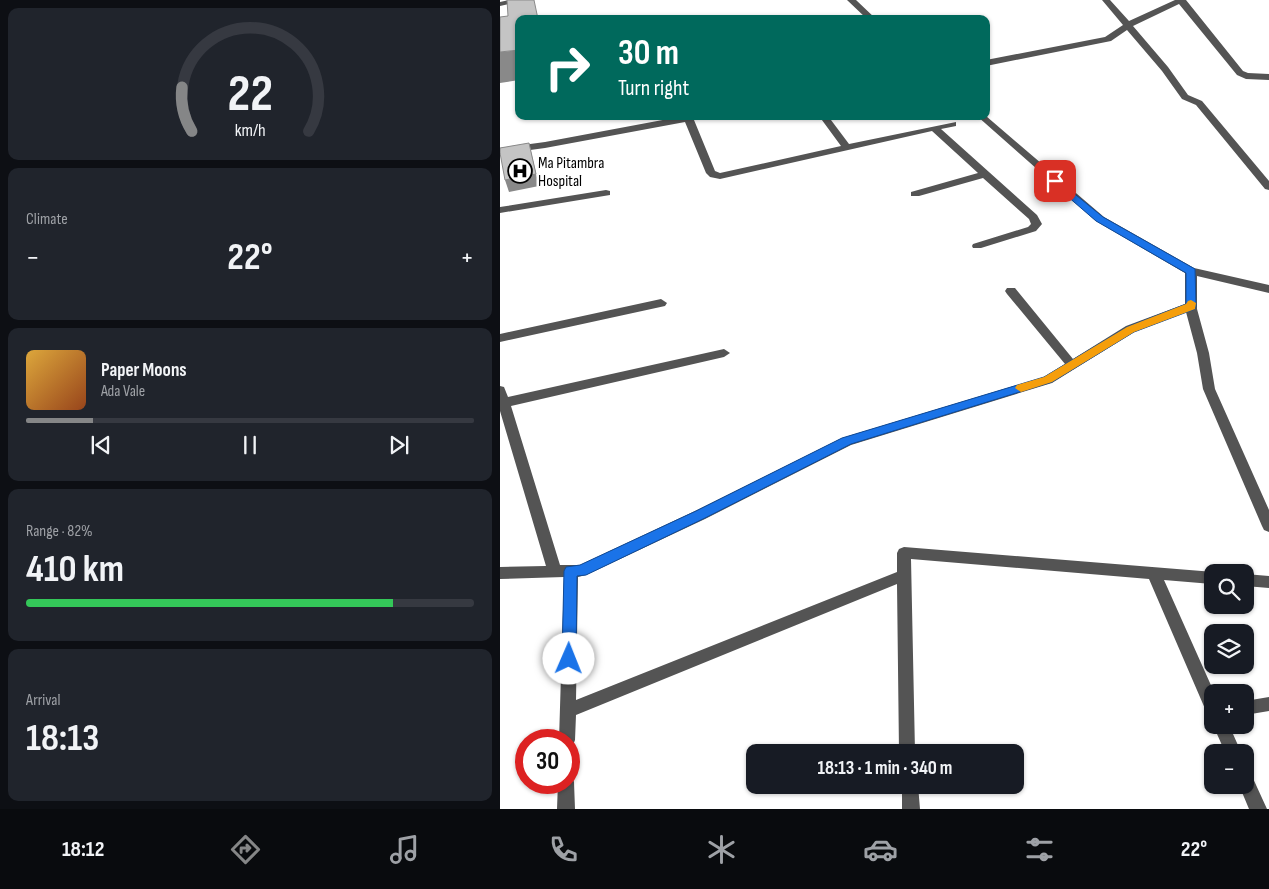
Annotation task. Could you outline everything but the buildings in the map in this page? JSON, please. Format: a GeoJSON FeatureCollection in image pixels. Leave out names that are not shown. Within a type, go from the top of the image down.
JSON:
{"type":"FeatureCollection","features":[{"type":"Feature","properties":{"kind":"street"},"geometry":{"type":"LineString","coordinates":[[500,4],[523,0]]}},
{"type":"Feature","properties":{"kind":"street"},"geometry":{"type":"LineString","coordinates":[[851,0],[868,15]]}},
{"type":"Feature","properties":{"kind":"street"},"geometry":{"type":"LineString","coordinates":[[1106,0],[1165,69],[1185,97],[1199,103],[1269,187]]}},
{"type":"Feature","properties":{"kind":"street"},"geometry":{"type":"LineString","coordinates":[[990,62],[1108,39],[1134,21],[1181,0],[1240,72],[1246,76],[1269,77]]}},
{"type":"Feature","properties":{"kind":"street"},"geometry":{"type":"LineString","coordinates":[[500,151],[545,145],[677,120]]}},
{"type":"Feature","properties":{"kind":"street"},"geometry":{"type":"LineString","coordinates":[[689,120],[709,169],[714,175],[730,175],[953,124]]}},
{"type":"Feature","properties":{"kind":"street"},"geometry":{"type":"LineString","coordinates":[[826,120],[847,148]]}},
{"type":"Feature","properties":{"kind":"street"},"geometry":{"type":"LineString","coordinates":[[986,120],[1100,219],[1191,271],[1269,289]]}},
{"type":"Feature","properties":{"kind":"street"},"geometry":{"type":"LineString","coordinates":[[935,129],[1033,217],[1037,224],[1032,229],[977,246]]}},
{"type":"Feature","properties":{"kind":"street"},"geometry":{"type":"LineString","coordinates":[[915,194],[985,174]]}},
{"type":"Feature","properties":{"kind":"street"},"geometry":{"type":"LineString","coordinates":[[500,210],[606,193]]}},
{"type":"Feature","properties":{"kind":"street"},"geometry":{"type":"LineString","coordinates":[[1191,271],[1191,306],[1203,353],[1209,389],[1269,526]]}},
{"type":"Feature","properties":{"kind":"street"},"geometry":{"type":"LineString","coordinates":[[1011,290],[1072,365]]}},
{"type":"Feature","properties":{"kind":"street"},"geometry":{"type":"LineString","coordinates":[[500,338],[661,303]]}},
{"type":"Feature","properties":{"kind":"street"},"geometry":{"type":"LineString","coordinates":[[500,573],[581,571],[700,515],[847,441],[1048,380],[1130,329],[1191,306]]}},
{"type":"Feature","properties":{"kind":"street"},"geometry":{"type":"LineString","coordinates":[[555,571],[502,396],[724,353]]}},
{"type":"Feature","properties":{"kind":"street"},"geometry":{"type":"LineString","coordinates":[[907,744],[904,553],[1204,577]]}},
{"type":"Feature","properties":{"kind":"street"},"geometry":{"type":"LineString","coordinates":[[567,729],[571,571]]}},
{"type":"Feature","properties":{"kind":"street"},"geometry":{"type":"LineString","coordinates":[[1154,573],[1204,688]]}},
{"type":"Feature","properties":{"kind":"street"},"geometry":{"type":"LineString","coordinates":[[568,711],[904,574]]}},
{"type":"Feature","properties":{"kind":"street"},"geometry":{"type":"LineString","coordinates":[[1254,581],[1269,582]]}},
{"type":"Feature","properties":{"kind":"street"},"geometry":{"type":"LineString","coordinates":[[1254,706],[1269,704]]}},
{"type":"Feature","properties":{"kind":"street"},"geometry":{"type":"LineString","coordinates":[[566,794],[566,809]]}},
{"type":"Feature","properties":{"kind":"street"},"geometry":{"type":"LineString","coordinates":[[910,794],[911,809]]}},
{"type":"Feature","properties":{"kind":"street"},"geometry":{"type":"LineString","coordinates":[[1251,794],[1258,809]]}},
{"type":"Feature","properties":{"kind":"slow traffic"},"geometry":{"type":"LineString","coordinates":[[1021,388],[1048,380],[1130,329],[1191,306],[1191,303]]}},
{"type":"Feature","properties":{"kind":"place","name":"Ma Pitambra Hospital"},"geometry":{"type":"Point","coordinates":[520,171]}},
{"type":"Feature","properties":{"kind":"route"},"geometry":{"type":"LineString","coordinates":[[569,659],[571,571],[581,571],[700,515],[847,441],[1048,380],[1130,329],[1191,306],[1191,271],[1100,219],[1055,181]]}}]}
